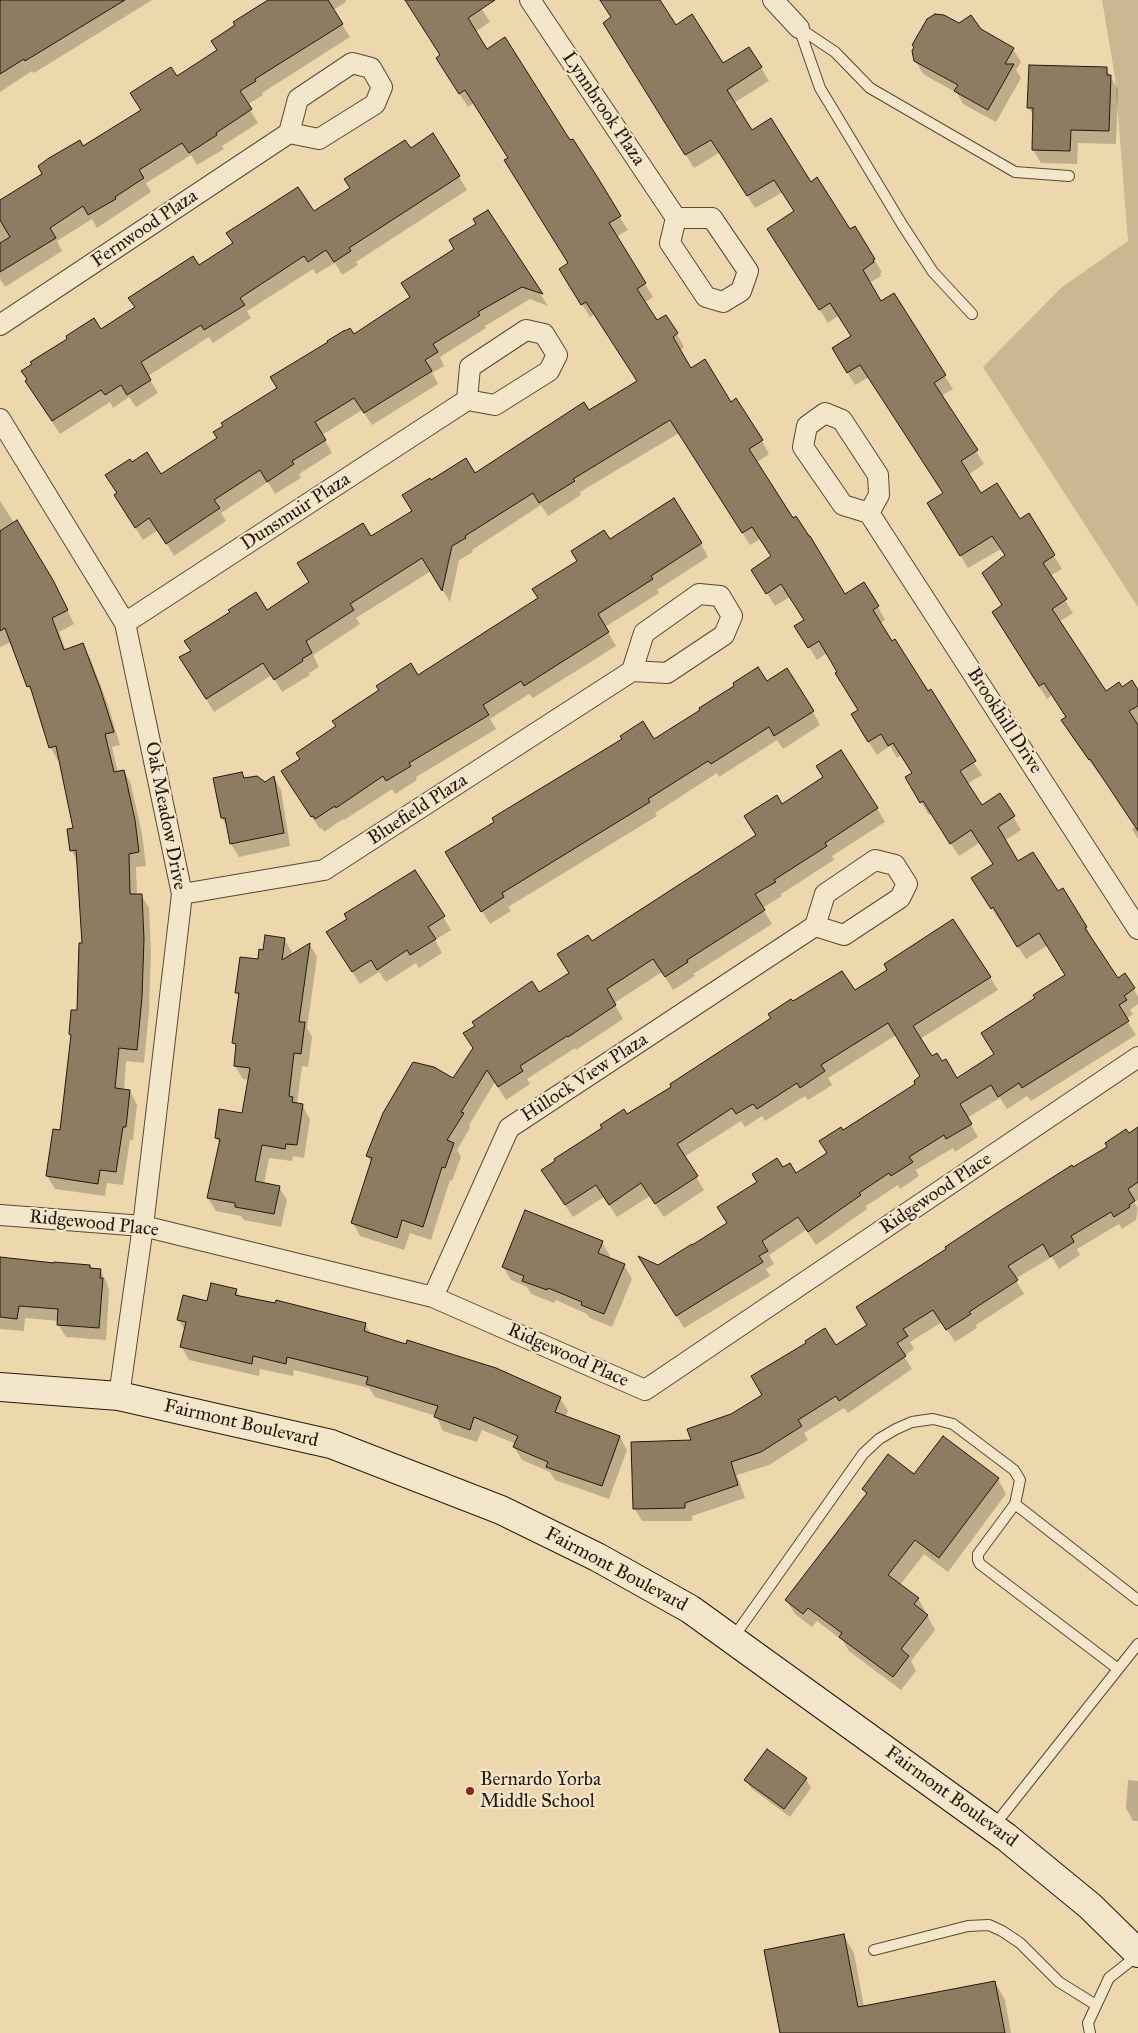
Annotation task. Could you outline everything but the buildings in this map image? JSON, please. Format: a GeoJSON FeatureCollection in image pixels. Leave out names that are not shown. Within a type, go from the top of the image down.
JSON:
{"type":"FeatureCollection","features":[{"type":"Feature","properties":{"kind":"main road","name":"Fairmont Boulevard"},"geometry":{"type":"LineString","coordinates":[[0,1387],[119,1396],[331,1444],[501,1510],[614,1566],[690,1609],[993,1828],[1090,1906],[1138,1954]]}},
{"type":"Feature","properties":{"kind":"street","name":"Lynnbrook Plaza"},"geometry":{"type":"LineString","coordinates":[[530,0],[676,218]]}},
{"type":"Feature","properties":{"kind":"street"},"geometry":{"type":"LineString","coordinates":[[773,0],[799,28]]}},
{"type":"Feature","properties":{"kind":"street"},"geometry":{"type":"LineString","coordinates":[[352,63],[370,68],[382,87],[375,104],[319,139],[289,133],[298,98],[352,63]]}},
{"type":"Feature","properties":{"kind":"street","name":"Fernwood Plaza"},"geometry":{"type":"LineString","coordinates":[[0,325],[289,133]]}},
{"type":"Feature","properties":{"kind":"street"},"geometry":{"type":"LineString","coordinates":[[526,330],[544,334],[557,355],[549,371],[495,405],[468,400],[470,367],[526,330]]}},
{"type":"Feature","properties":{"kind":"street","name":"Dunsmuir Plaza"},"geometry":{"type":"LineString","coordinates":[[126,623],[468,400]]}},
{"type":"Feature","properties":{"kind":"street"},"geometry":{"type":"LineString","coordinates":[[825,413],[842,420],[878,475],[879,495],[870,513],[843,505],[803,446],[808,426],[825,413]]}},
{"type":"Feature","properties":{"kind":"street","name":"Oak Meadow Drive"},"geometry":{"type":"LineString","coordinates":[[0,419],[126,623],[182,894],[144,1226],[119,1396]]}},
{"type":"Feature","properties":{"kind":"street","name":"Brookhill Drive"},"geometry":{"type":"LineString","coordinates":[[870,513],[1138,929]]}},
{"type":"Feature","properties":{"kind":"street"},"geometry":{"type":"LineString","coordinates":[[699,594],[720,596],[732,616],[724,635],[667,673],[632,671],[644,633],[699,594]]}},
{"type":"Feature","properties":{"kind":"street","name":"Bluefield Plaza"},"geometry":{"type":"LineString","coordinates":[[182,894],[324,870],[632,671]]}},
{"type":"Feature","properties":{"kind":"street","name":"Hillock View Plaza"},"geometry":{"type":"LineString","coordinates":[[433,1297],[509,1128],[815,926]]}},
{"type":"Feature","properties":{"kind":"street","name":"Ridgewood Place"},"geometry":{"type":"LineString","coordinates":[[0,1215],[144,1226],[433,1297],[645,1390],[1138,1057]]}},
{"type":"Feature","properties":{"kind":"lane"},"geometry":{"type":"LineString","coordinates":[[799,28],[835,52],[870,88],[1015,172],[1068,176]]}},
{"type":"Feature","properties":{"kind":"lane"},"geometry":{"type":"LineString","coordinates":[[799,28],[820,88],[903,226],[933,272],[972,314]]}},
{"type":"Feature","properties":{"kind":"lane"},"geometry":{"type":"LineString","coordinates":[[732,1639],[863,1454],[879,1439],[896,1429],[912,1422],[933,1419],[953,1424],[1014,1470],[1020,1480],[1015,1504],[978,1554],[980,1564],[1118,1669]]}},
{"type":"Feature","properties":{"kind":"lane"},"geometry":{"type":"LineString","coordinates":[[1015,1504],[1138,1600]]}},
{"type":"Feature","properties":{"kind":"lane"},"geometry":{"type":"LineString","coordinates":[[993,1828],[1138,1644]]}},
{"type":"Feature","properties":{"kind":"lane"},"geometry":{"type":"LineString","coordinates":[[874,1950],[968,1926],[989,1925],[1020,1943],[1059,1982],[1096,2005]]}},
{"type":"Feature","properties":{"kind":"lane"},"geometry":{"type":"LineString","coordinates":[[1090,2033],[1088,2022],[1109,1978],[1138,1954]]}},
{"type":"Feature","properties":{"kind":"shaded area"},"geometry":{"type":"Polygon","coordinates":[[[1102,0],[1138,0],[1138,607],[983,367],[1062,287],[1128,241],[1115,77],[1102,0]]]}},
{"type":"Feature","properties":{"kind":"place","name":"Bernardo Yorba Middle School"},"geometry":{"type":"Point","coordinates":[470,1791]}}]}
